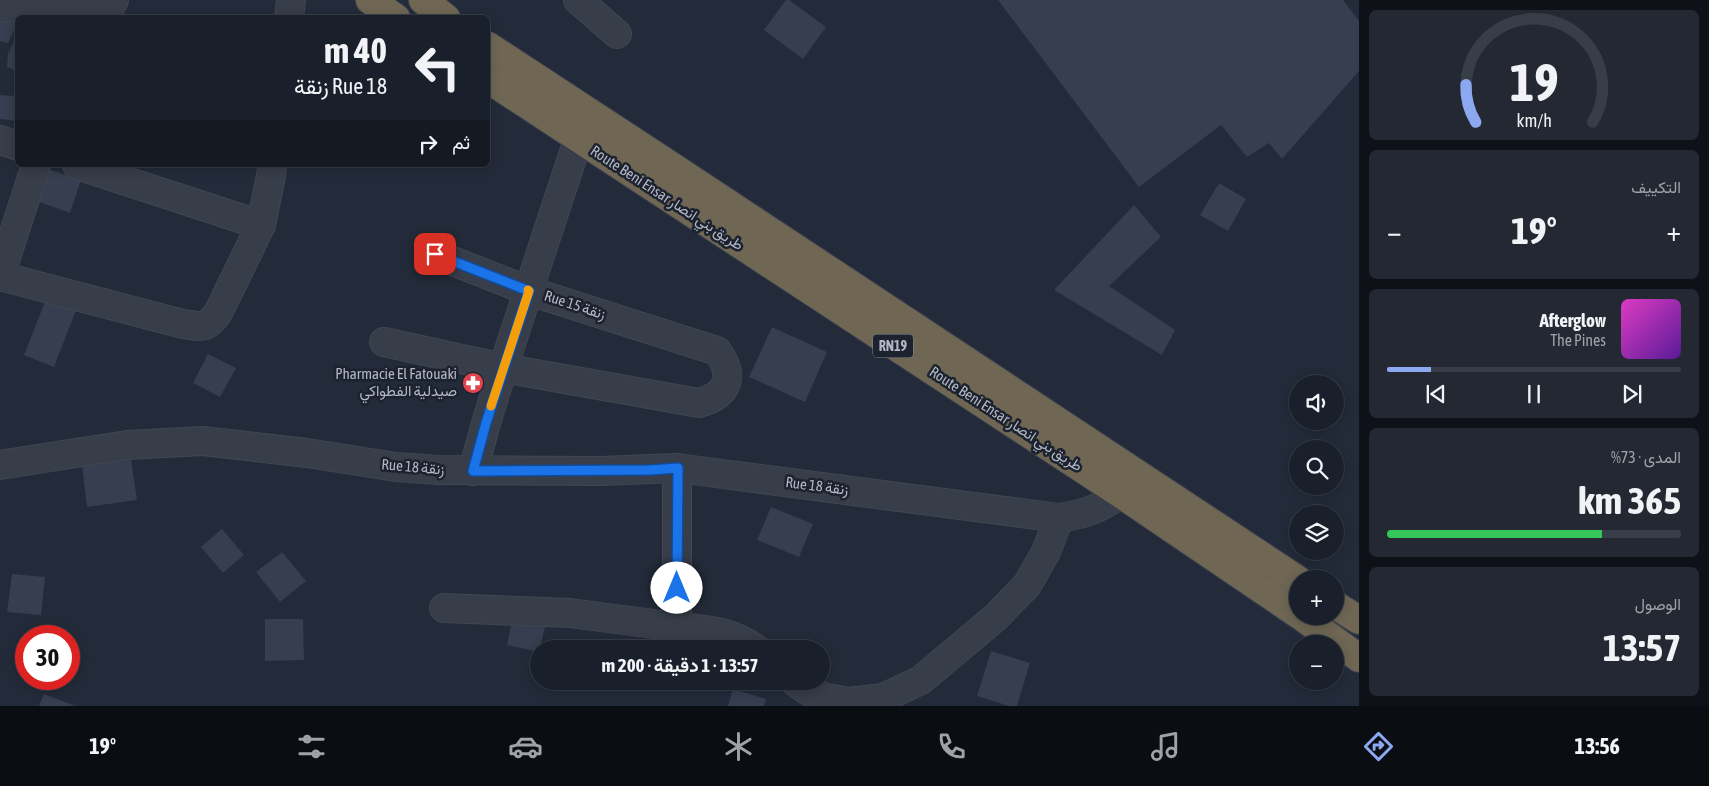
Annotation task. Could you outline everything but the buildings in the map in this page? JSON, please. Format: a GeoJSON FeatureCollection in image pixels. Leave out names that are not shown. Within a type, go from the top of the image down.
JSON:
{"type":"FeatureCollection","features":[{"type":"Feature","properties":{"kind":"highway"},"geometry":{"type":"LineString","coordinates":[[370,0],[392,15]]}},
{"type":"Feature","properties":{"kind":"highway"},"geometry":{"type":"LineString","coordinates":[[423,0],[442,15]]}},
{"type":"Feature","properties":{"kind":"highway","name":"Route Beni Ensar طريق بني انصار"},"geometry":{"type":"LineString","coordinates":[[490,47],[1289,574]]}},
{"type":"Feature","properties":{"kind":"highway","name":"Route Beni Ensar طريق بني انصار"},"geometry":{"type":"LineString","coordinates":[[490,80],[578,140],[1121,494],[1289,608]]}},
{"type":"Feature","properties":{"kind":"highway"},"geometry":{"type":"LineString","coordinates":[[1344,610],[1359,620]]}},
{"type":"Feature","properties":{"kind":"highway"},"geometry":{"type":"LineString","coordinates":[[1313,625],[1359,658]]}},
{"type":"Feature","properties":{"kind":"street"},"geometry":{"type":"LineString","coordinates":[[0,8],[90,0]]}},
{"type":"Feature","properties":{"kind":"street"},"geometry":{"type":"LineString","coordinates":[[106,15],[114,0]]}},
{"type":"Feature","properties":{"kind":"street"},"geometry":{"type":"LineString","coordinates":[[290,15],[291,0]]}},
{"type":"Feature","properties":{"kind":"street"},"geometry":{"type":"LineString","coordinates":[[578,0],[617,34]]}},
{"type":"Feature","properties":{"kind":"street"},"geometry":{"type":"LineString","coordinates":[[0,140],[15,145]]}},
{"type":"Feature","properties":{"kind":"street"},"geometry":{"type":"LineString","coordinates":[[473,471],[503,368],[578,140]]}},
{"type":"Feature","properties":{"kind":"street"},"geometry":{"type":"LineString","coordinates":[[35,167],[0,276],[183,324],[200,326],[210,324],[218,313],[261,225],[272,176],[272,167]]}},
{"type":"Feature","properties":{"kind":"street"},"geometry":{"type":"LineString","coordinates":[[83,167],[261,225]]}},
{"type":"Feature","properties":{"kind":"street","name":"Rue 15 زنقة"},"geometry":{"type":"LineString","coordinates":[[435,254],[529,291],[717,351],[726,362],[728,376],[723,390],[713,400],[699,403],[503,368]]}},
{"type":"Feature","properties":{"kind":"street"},"geometry":{"type":"LineString","coordinates":[[384,342],[503,368]]}},
{"type":"Feature","properties":{"kind":"street","name":"Rue 18 زنقة"},"geometry":{"type":"LineString","coordinates":[[0,465],[127,445],[202,441],[307,453],[396,467],[438,470],[650,470],[678,468],[1059,518],[1082,515],[1099,508],[1121,494]]}},
{"type":"Feature","properties":{"kind":"street"},"geometry":{"type":"LineString","coordinates":[[677,627],[678,468]]}},
{"type":"Feature","properties":{"kind":"street"},"geometry":{"type":"LineString","coordinates":[[807,690],[820,696],[848,702],[883,698],[921,680],[996,617],[1026,585],[1046,552],[1059,518]]}},
{"type":"Feature","properties":{"kind":"street"},"geometry":{"type":"LineString","coordinates":[[444,608],[570,613],[714,631],[743,640]]}},
{"type":"Feature","properties":{"kind":"slow traffic"},"geometry":{"type":"LineString","coordinates":[[491,406],[528,290]]}},
{"type":"Feature","properties":{"kind":"place","name":"Pharmacie El Fatouaki صيدلية الفطواكي"},"geometry":{"type":"Point","coordinates":[473,383]}},
{"type":"Feature","properties":{"kind":"route"},"geometry":{"type":"LineString","coordinates":[[435,254],[529,291],[503,368],[473,471],[650,470],[678,468],[677,588]]}}]}
